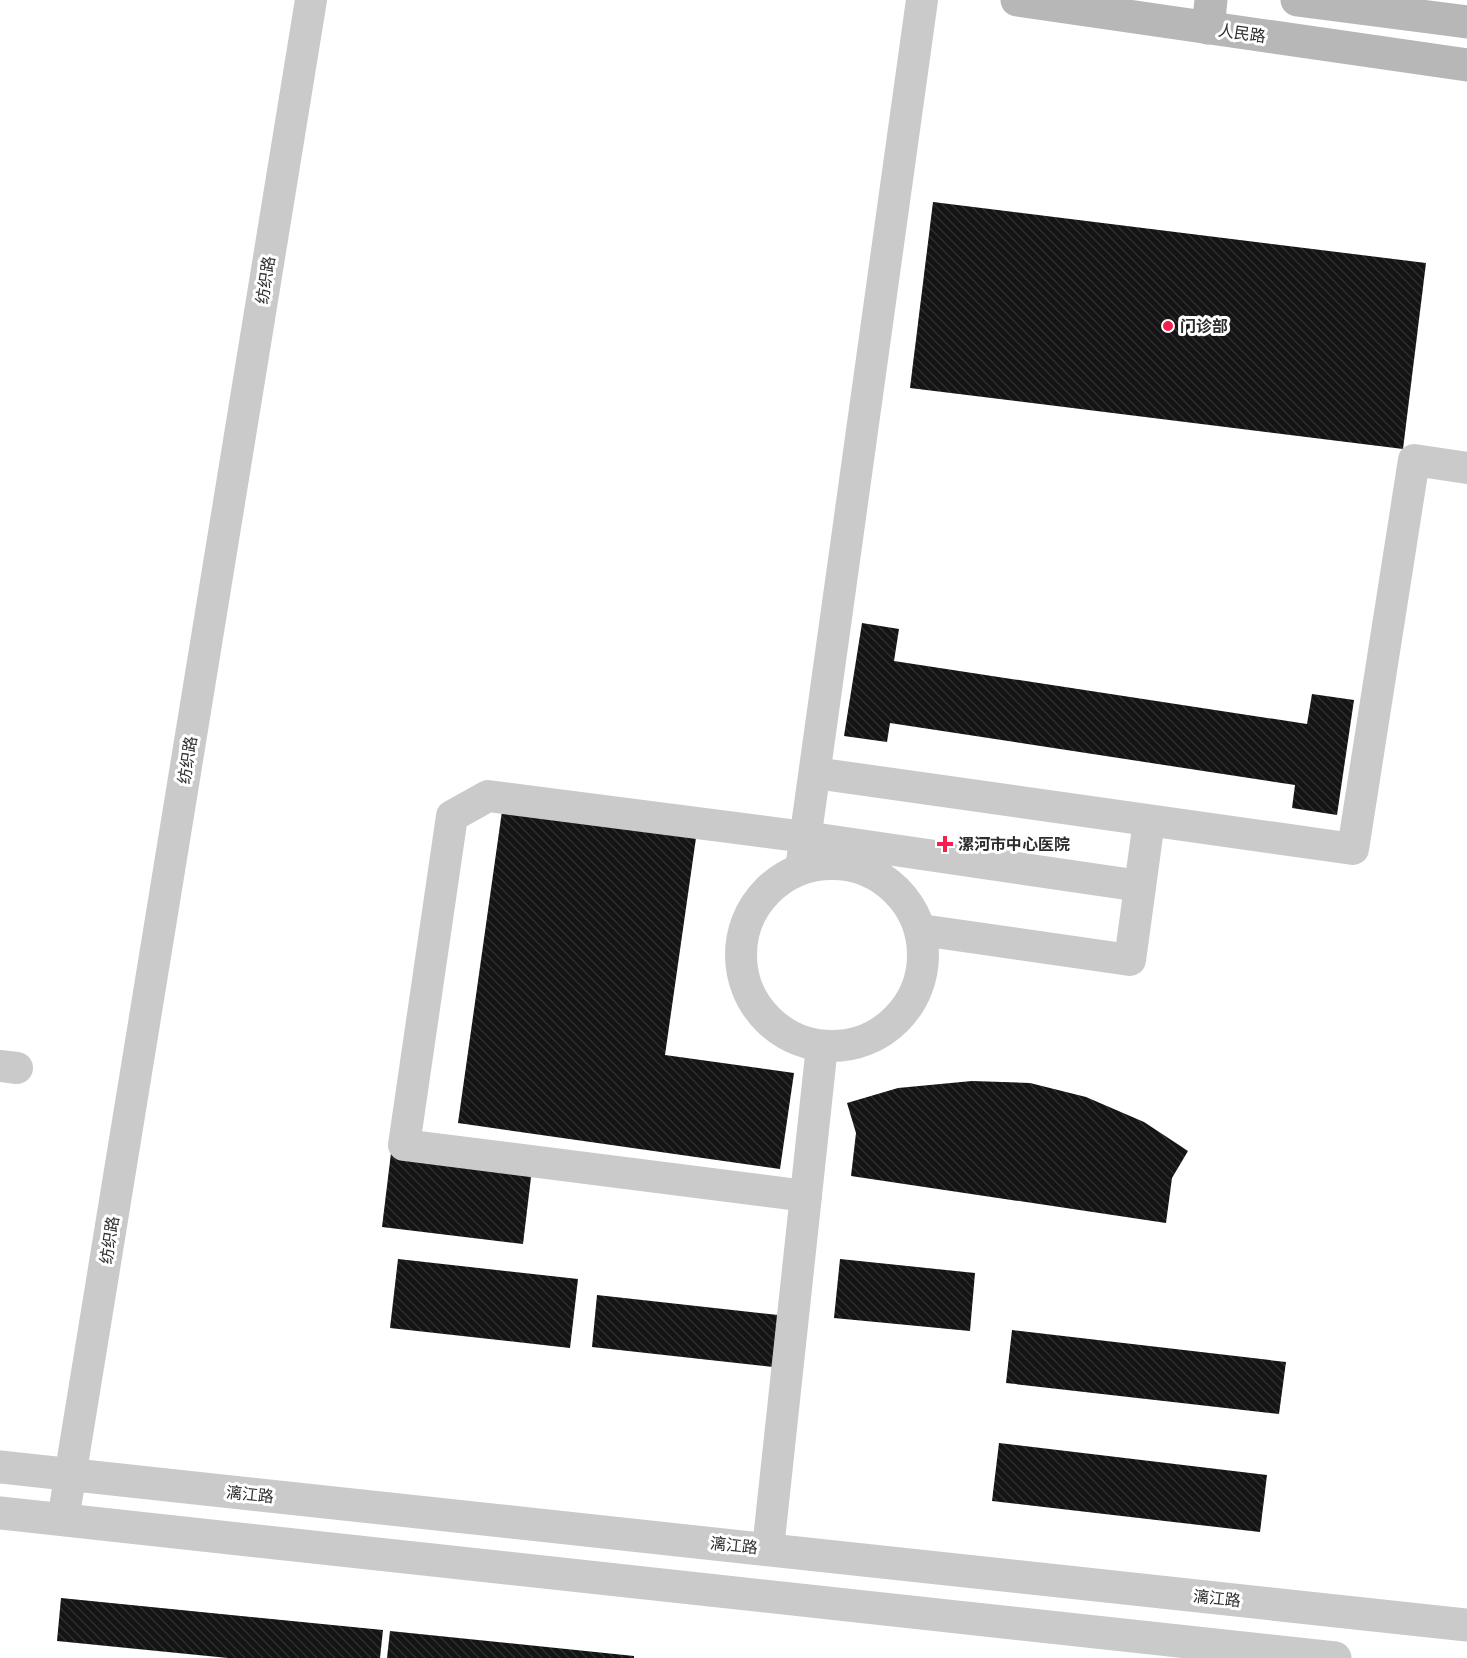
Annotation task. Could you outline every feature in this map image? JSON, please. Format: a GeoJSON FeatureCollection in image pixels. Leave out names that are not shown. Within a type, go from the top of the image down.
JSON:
{"type":"FeatureCollection","features":[{"type":"Feature","properties":{"kind":"main road","name":"人民路"},"geometry":{"type":"LineString","coordinates":[[1017,0],[1210,14],[1467,65]]}},
{"type":"Feature","properties":{"kind":"main road"},"geometry":{"type":"LineString","coordinates":[[1298,0],[1467,22]]}},
{"type":"Feature","properties":{"kind":"street","name":"纺织路"},"geometry":{"type":"LineString","coordinates":[[63,1520],[311,0]]}},
{"type":"Feature","properties":{"kind":"street"},"geometry":{"type":"LineString","coordinates":[[801,869],[922,0]]}},
{"type":"Feature","properties":{"kind":"street"},"geometry":{"type":"LineString","coordinates":[[815,773],[1353,849],[1414,460],[1467,468]]}},
{"type":"Feature","properties":{"kind":"street"},"geometry":{"type":"LineString","coordinates":[[806,1196],[405,1144],[452,816],[488,796],[806,837],[1140,886]]}},
{"type":"Feature","properties":{"kind":"street"},"geometry":{"type":"LineString","coordinates":[[921,930],[1130,960],[1149,821]]}},
{"type":"Feature","properties":{"kind":"street"},"geometry":{"type":"LineString","coordinates":[[831,864],[860,868],[887,882],[907,903],[921,930],[924,959],[918,988],[903,1014],[881,1033],[853,1044],[822,1046],[793,1038],[768,1020],[750,995],[741,966],[743,935],[754,907],[775,884],[801,869],[831,864]]}},
{"type":"Feature","properties":{"kind":"street"},"geometry":{"type":"LineString","coordinates":[[768,1549],[822,1046]]}},
{"type":"Feature","properties":{"kind":"street","name":"漓江路"},"geometry":{"type":"LineString","coordinates":[[0,1467],[1467,1625]]}},
{"type":"Feature","properties":{"kind":"street"},"geometry":{"type":"LineString","coordinates":[[0,1514],[1335,1658]]}},
{"type":"Feature","properties":{"kind":"building","name":"门诊部"},"geometry":{"type":"Polygon","coordinates":[[[933,202],[1426,263],[1403,449],[910,388],[933,202]]]}},
{"type":"Feature","properties":{"kind":"building"},"geometry":{"type":"Polygon","coordinates":[[[862,623],[899,629],[894,661],[1307,724],[1312,694],[1354,700],[1337,815],[1292,808],[1295,785],[890,723],[887,742],[844,736],[862,623]]]}},
{"type":"Feature","properties":{"kind":"building"},"geometry":{"type":"Polygon","coordinates":[[[502,811],[696,838],[665,1055],[794,1073],[780,1169],[458,1123],[502,811]]]}},
{"type":"Feature","properties":{"kind":"building"},"geometry":{"type":"Polygon","coordinates":[[[972,1081],[1030,1083],[1086,1097],[1144,1122],[1188,1151],[1172,1178],[1166,1223],[851,1176],[856,1133],[847,1103],[898,1088],[972,1081]]]}},
{"type":"Feature","properties":{"kind":"building"},"geometry":{"type":"Polygon","coordinates":[[[391,1153],[532,1169],[523,1244],[382,1227],[391,1153]]]}},
{"type":"Feature","properties":{"kind":"building"},"geometry":{"type":"Polygon","coordinates":[[[398,1259],[578,1279],[570,1348],[390,1328],[398,1259]]]}},
{"type":"Feature","properties":{"kind":"building"},"geometry":{"type":"Polygon","coordinates":[[[840,1259],[975,1273],[970,1331],[834,1318],[840,1259]]]}},
{"type":"Feature","properties":{"kind":"building"},"geometry":{"type":"Polygon","coordinates":[[[597,1295],[778,1315],[773,1367],[592,1347],[597,1295]]]}},
{"type":"Feature","properties":{"kind":"building"},"geometry":{"type":"Polygon","coordinates":[[[1012,1330],[1286,1362],[1279,1414],[1006,1383],[1012,1330]]]}},
{"type":"Feature","properties":{"kind":"building"},"geometry":{"type":"Polygon","coordinates":[[[999,1443],[1267,1475],[1260,1532],[992,1501],[999,1443]]]}},
{"type":"Feature","properties":{"kind":"building"},"geometry":{"type":"Polygon","coordinates":[[[61,1598],[383,1630],[380,1658],[228,1658],[57,1641],[61,1598]]]}},
{"type":"Feature","properties":{"kind":"building"},"geometry":{"type":"Polygon","coordinates":[[[390,1631],[634,1656],[634,1658],[387,1658],[390,1631]]]}},
{"type":"Feature","properties":{"kind":"place","name":"门诊部"},"geometry":{"type":"Point","coordinates":[1168,326]}},
{"type":"Feature","properties":{"kind":"place","name":"漯河市中心医院"},"geometry":{"type":"Point","coordinates":[945,844]}}]}
